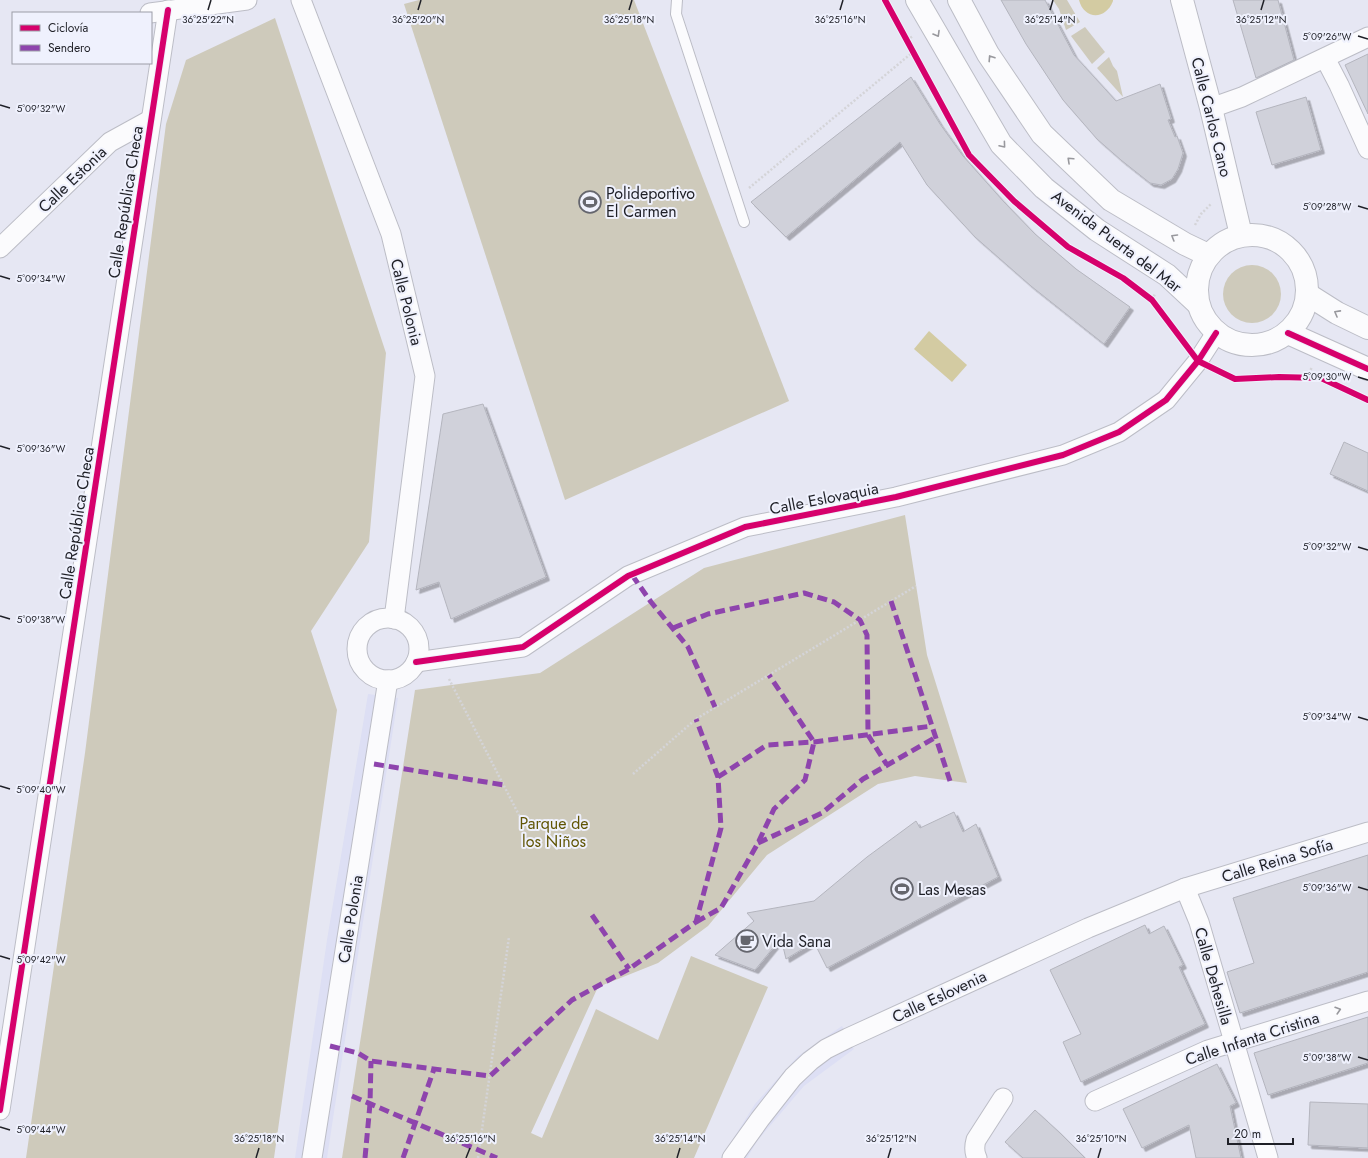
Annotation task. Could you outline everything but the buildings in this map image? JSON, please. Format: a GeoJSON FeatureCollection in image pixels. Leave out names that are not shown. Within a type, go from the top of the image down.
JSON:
{"type":"FeatureCollection","features":[{"type":"Feature","properties":{"kind":"main road","name":"Avenida Puerta del Mar"},"geometry":{"type":"LineString","coordinates":[[917,0],[1001,144],[1044,188],[1097,230],[1167,275],[1197,303]]}},
{"type":"Feature","properties":{"kind":"main road","name":"Avenida Puerta del Mar"},"geometry":{"type":"LineString","coordinates":[[959,0],[988,54],[1042,134],[1111,200],[1185,244],[1208,255]]}},
{"type":"Feature","properties":{"kind":"main road","name":"Calle Carlos Cano"},"geometry":{"type":"LineString","coordinates":[[1182,0],[1211,108],[1241,235]]}},
{"type":"Feature","properties":{"kind":"main road"},"geometry":{"type":"LineString","coordinates":[[1241,235],[1261,235],[1278,241],[1296,256],[1305,274],[1307,294],[1301,315],[1288,333],[1271,342],[1252,346],[1233,343],[1216,333],[1204,320],[1197,303],[1196,286],[1200,270],[1208,255],[1223,242],[1241,235]]}},
{"type":"Feature","properties":{"kind":"main road"},"geometry":{"type":"LineString","coordinates":[[1307,294],[1337,313],[1368,328]]}},
{"type":"Feature","properties":{"kind":"main road"},"geometry":{"type":"LineString","coordinates":[[1288,333],[1368,369]]}},
{"type":"Feature","properties":{"kind":"street"},"geometry":{"type":"LineString","coordinates":[[159,12],[247,0]]}},
{"type":"Feature","properties":{"kind":"street","name":"Calle Polonia"},"geometry":{"type":"LineString","coordinates":[[301,0],[390,234],[425,376],[394,619]]}},
{"type":"Feature","properties":{"kind":"street","name":"Calle República Checa"},"geometry":{"type":"LineString","coordinates":[[0,1110],[150,120],[159,12]]}},
{"type":"Feature","properties":{"kind":"street"},"geometry":{"type":"LineString","coordinates":[[1211,108],[1242,97],[1368,36]]}},
{"type":"Feature","properties":{"kind":"street"},"geometry":{"type":"LineString","coordinates":[[1325,58],[1368,149]]}},
{"type":"Feature","properties":{"kind":"street","name":"Calle Estonia"},"geometry":{"type":"LineString","coordinates":[[0,248],[110,142],[150,120]]}},
{"type":"Feature","properties":{"kind":"street","name":"Calle Eslovaquia"},"geometry":{"type":"LineString","coordinates":[[416,662],[523,647],[628,576],[745,527],[896,497],[1063,455],[1112,435],[1119,432],[1166,400],[1198,361],[1216,333]]}},
{"type":"Feature","properties":{"kind":"street"},"geometry":{"type":"LineString","coordinates":[[384,618],[403,622],[410,627],[418,644],[416,662],[412,669],[397,679],[388,680],[378,678],[368,673],[361,666],[357,646],[360,636],[366,627],[374,621],[384,618]]}},
{"type":"Feature","properties":{"kind":"street","name":"Calle Polonia"},"geometry":{"type":"LineString","coordinates":[[312,1158],[388,680]]}},
{"type":"Feature","properties":{"kind":"street","name":"Calle Reina Sofía"},"geometry":{"type":"LineString","coordinates":[[1185,888],[1368,832]]}},
{"type":"Feature","properties":{"kind":"street","name":"Calle Dehesilla"},"geometry":{"type":"LineString","coordinates":[[1185,888],[1199,922],[1268,1158]]}},
{"type":"Feature","properties":{"kind":"street","name":"Calle Eslovenia"},"geometry":{"type":"LineString","coordinates":[[732,1158],[755,1125],[793,1078],[810,1061],[826,1049],[1088,928],[1185,888]]}},
{"type":"Feature","properties":{"kind":"street","name":"Calle Infanta Cristina"},"geometry":{"type":"LineString","coordinates":[[1095,1101],[1208,1050],[1368,1001]]}},
{"type":"Feature","properties":{"kind":"street"},"geometry":{"type":"LineString","coordinates":[[977,1158],[974,1152],[976,1140],[1003,1098]]}},
{"type":"Feature","properties":{"kind":"lane"},"geometry":{"type":"LineString","coordinates":[[677,0],[676,14],[744,222]]}},
{"type":"Feature","properties":{"kind":"path"},"geometry":{"type":"LineString","coordinates":[[903,34],[916,58]]}},
{"type":"Feature","properties":{"kind":"path"},"geometry":{"type":"LineString","coordinates":[[736,199],[913,52]]}},
{"type":"Feature","properties":{"kind":"path"},"geometry":{"type":"LineString","coordinates":[[1146,296],[1156,306]]}},
{"type":"Feature","properties":{"kind":"path"},"geometry":{"type":"LineString","coordinates":[[1299,377],[1314,378]]}},
{"type":"Feature","properties":{"kind":"path"},"geometry":{"type":"LineString","coordinates":[[633,774],[696,719],[916,586]]}},
{"type":"Feature","properties":{"kind":"path"},"geometry":{"type":"LineString","coordinates":[[435,659],[452,684],[520,817]]}},
{"type":"Feature","properties":{"kind":"path"},"geometry":{"type":"LineString","coordinates":[[478,1158],[509,937]]}},
{"type":"Feature","properties":{"kind":"shaded area"},"geometry":{"type":"Polygon","coordinates":[[[1079,0],[1113,1],[1105,12],[1095,15],[1085,11],[1079,0]]]}},
{"type":"Feature","properties":{"kind":"shaded area"},"geometry":{"type":"Polygon","coordinates":[[[929,331],[967,365],[952,382],[914,349],[929,331]]]}},
{"type":"Feature","properties":{"kind":"shaded area"},"geometry":{"type":"Polygon","coordinates":[[[368,694],[398,698],[327,1158],[295,1158],[327,940],[368,694]]]}},
{"type":"Feature","properties":{"kind":"shaded area"},"geometry":{"type":"Polygon","coordinates":[[[842,1026],[854,1049],[804,1086],[758,1140],[747,1158],[721,1158],[755,1104],[798,1056],[842,1026]]]}},
{"type":"Feature","properties":{"kind":"green space","name":"Polideportivo El Carmen"},"geometry":{"type":"Polygon","coordinates":[[[419,0],[634,0],[789,401],[565,500],[404,4],[419,0]]]}},
{"type":"Feature","properties":{"kind":"green space"},"geometry":{"type":"Polygon","coordinates":[[[1053,0],[1067,0],[1080,22],[1066,30],[1059,9],[1053,0]]]}},
{"type":"Feature","properties":{"kind":"green space"},"geometry":{"type":"Polygon","coordinates":[[[275,18],[386,353],[369,542],[311,631],[337,710],[274,1158],[26,1158],[85,753],[166,124],[186,60],[275,18]]]}},
{"type":"Feature","properties":{"kind":"green space"},"geometry":{"type":"Polygon","coordinates":[[[1085,27],[1105,52],[1092,64],[1071,36],[1085,27]]]}},
{"type":"Feature","properties":{"kind":"green space"},"geometry":{"type":"Polygon","coordinates":[[[1109,57],[1117,71],[1123,97],[1097,68],[1109,57]]]}},
{"type":"Feature","properties":{"kind":"green space"},"geometry":{"type":"Polygon","coordinates":[[[1246,265],[1258,265],[1268,269],[1277,278],[1281,288],[1281,300],[1273,315],[1258,323],[1246,323],[1236,319],[1227,310],[1223,300],[1223,288],[1227,278],[1236,269],[1246,265]]]}},
{"type":"Feature","properties":{"kind":"green space","name":"Parque de los Niños"},"geometry":{"type":"Polygon","coordinates":[[[905,515],[927,655],[967,783],[915,776],[878,784],[767,855],[708,926],[658,963],[598,987],[531,1133],[542,1138],[596,1009],[658,1040],[691,956],[768,987],[694,1158],[342,1158],[415,690],[540,673],[704,568],[905,515]]]}},
{"type":"Feature","properties":{"kind":"marked path"},"geometry":{"type":"LineString","coordinates":[[632,575],[651,602],[688,647],[715,707]]}},
{"type":"Feature","properties":{"kind":"marked path"},"geometry":{"type":"LineString","coordinates":[[673,628],[708,614],[804,593],[834,602],[860,620],[867,635],[868,735],[887,765]]}},
{"type":"Feature","properties":{"kind":"marked path"},"geometry":{"type":"LineString","coordinates":[[891,601],[950,781]]}},
{"type":"Feature","properties":{"kind":"marked path"},"geometry":{"type":"LineString","coordinates":[[696,922],[721,908],[758,843],[774,809],[805,780],[814,742],[769,675]]}},
{"type":"Feature","properties":{"kind":"marked path"},"geometry":{"type":"LineString","coordinates":[[330,1046],[358,1053],[371,1061],[490,1076],[572,1000],[629,969],[696,922],[721,828],[718,777],[696,719]]}},
{"type":"Feature","properties":{"kind":"marked path"},"geometry":{"type":"LineString","coordinates":[[718,777],[767,745],[814,742],[932,726]]}},
{"type":"Feature","properties":{"kind":"marked path"},"geometry":{"type":"LineString","coordinates":[[758,843],[822,813],[863,779],[936,737]]}},
{"type":"Feature","properties":{"kind":"marked path"},"geometry":{"type":"LineString","coordinates":[[374,764],[504,785]]}},
{"type":"Feature","properties":{"kind":"marked path"},"geometry":{"type":"LineString","coordinates":[[592,915],[629,969]]}},
{"type":"Feature","properties":{"kind":"marked path"},"geometry":{"type":"LineString","coordinates":[[365,1158],[370,1104],[371,1061]]}},
{"type":"Feature","properties":{"kind":"marked path"},"geometry":{"type":"LineString","coordinates":[[403,1158],[434,1069]]}},
{"type":"Feature","properties":{"kind":"marked path"},"geometry":{"type":"LineString","coordinates":[[352,1096],[497,1158]]}},
{"type":"Feature","properties":{"kind":"cycle path"},"geometry":{"type":"LineString","coordinates":[[885,0],[969,155],[1014,201],[1068,247],[1123,278],[1152,300],[1198,361],[1235,379],[1279,377],[1321,378],[1368,400]]}},
{"type":"Feature","properties":{"kind":"cycle path"},"geometry":{"type":"LineString","coordinates":[[0,1110],[168,10]]}},
{"type":"Feature","properties":{"kind":"cycle path"},"geometry":{"type":"LineString","coordinates":[[416,662],[523,647],[628,576],[745,527],[896,497],[1063,455],[1119,432],[1166,400],[1198,361],[1216,333]]}},
{"type":"Feature","properties":{"kind":"cycle path"},"geometry":{"type":"LineString","coordinates":[[1288,333],[1368,369]]}},
{"type":"Feature","properties":{"kind":"place","name":"Polideportivo El Carmen"},"geometry":{"type":"Point","coordinates":[590,202]}},
{"type":"Feature","properties":{"kind":"place","name":"Las Mesas"},"geometry":{"type":"Point","coordinates":[902,889]}},
{"type":"Feature","properties":{"kind":"place","name":"Vida Sana"},"geometry":{"type":"Point","coordinates":[747,941]}}]}
